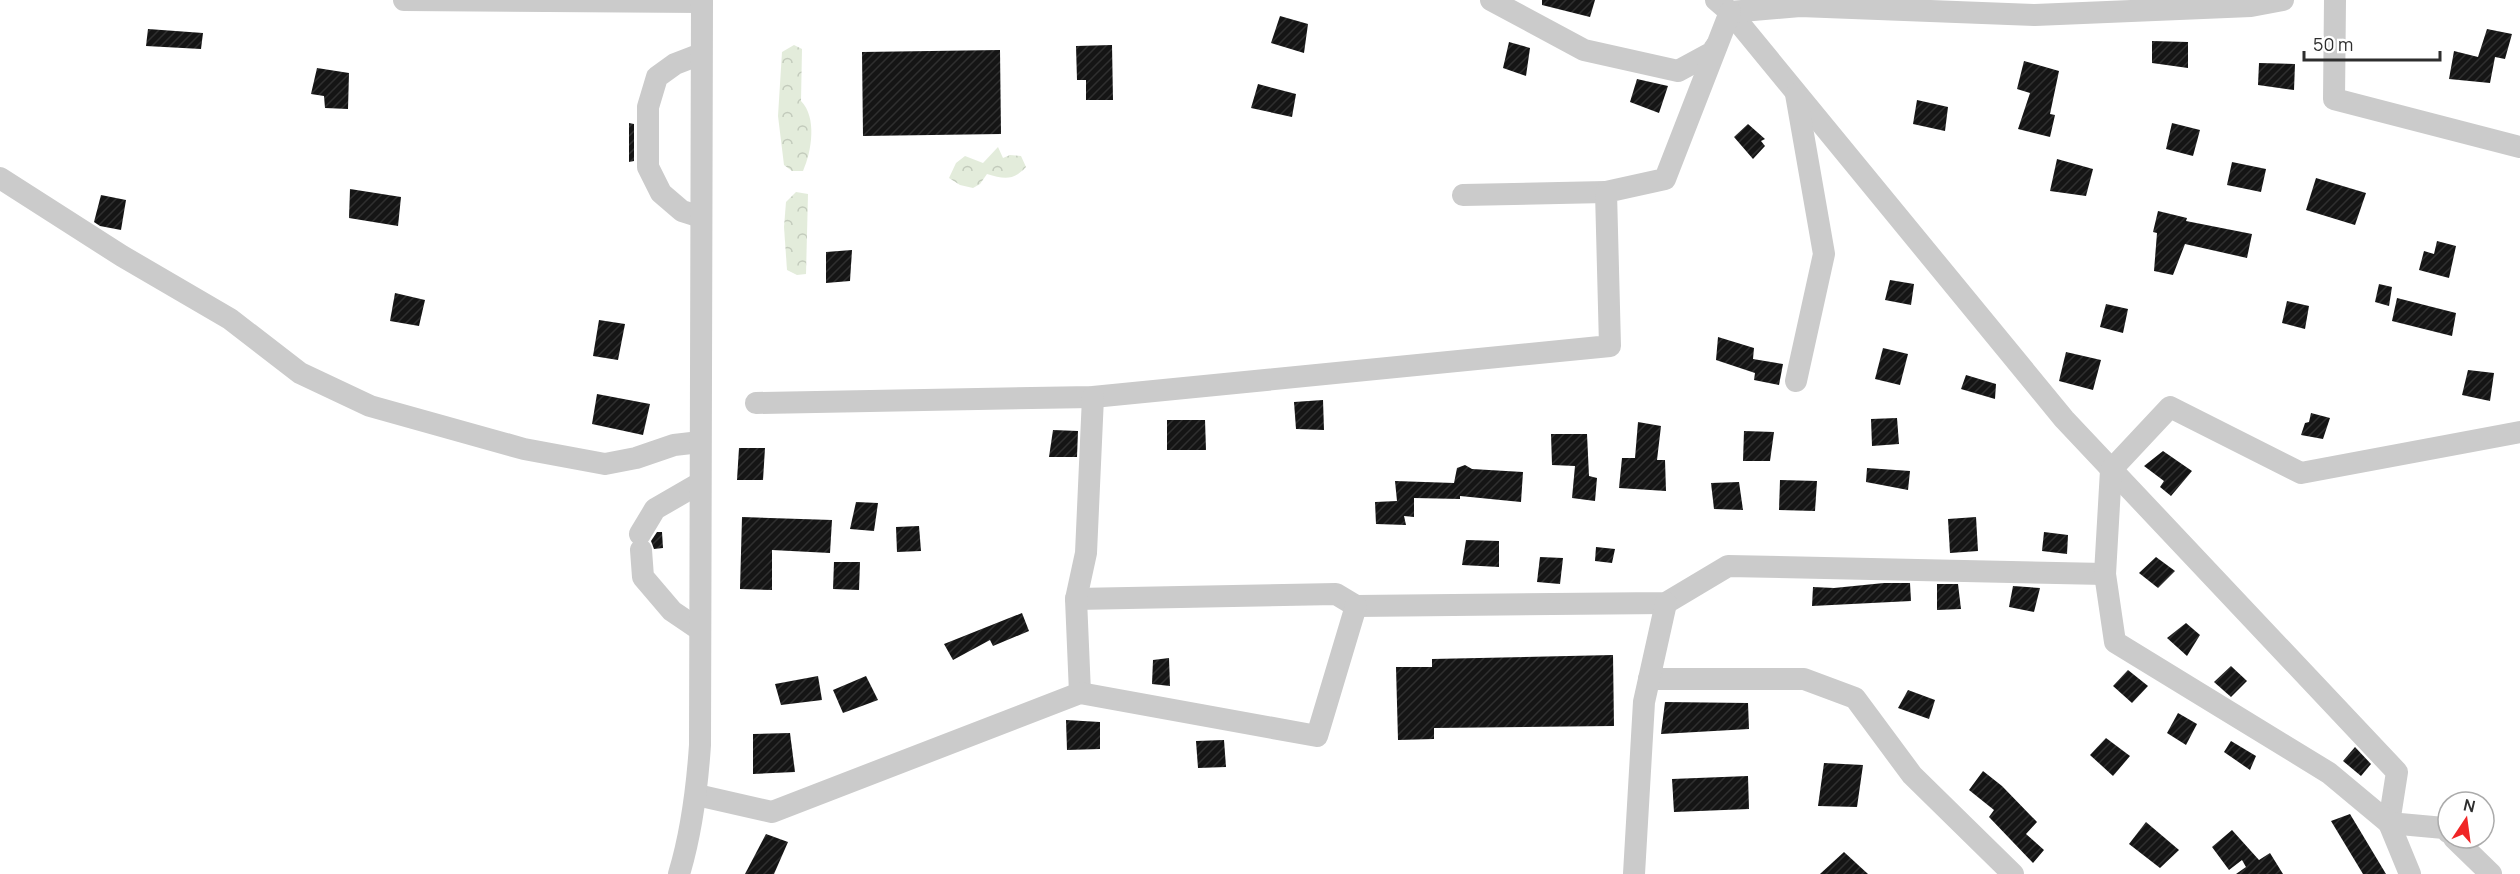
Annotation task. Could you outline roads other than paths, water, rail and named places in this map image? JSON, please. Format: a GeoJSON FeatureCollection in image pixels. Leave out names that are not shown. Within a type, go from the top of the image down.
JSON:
{"type":"FeatureCollection","features":[{"type":"Feature","properties":{"kind":"street"},"geometry":{"type":"LineString","coordinates":[[404,0],[702,1],[700,745],[697,795],[679,874]]}},
{"type":"Feature","properties":{"kind":"street"},"geometry":{"type":"LineString","coordinates":[[1491,0],[1584,50],[1678,71],[1713,52],[1723,6]]}},
{"type":"Feature","properties":{"kind":"street"},"geometry":{"type":"LineString","coordinates":[[1723,6],[1800,6],[2035,15],[2251,6],[2283,0]]}},
{"type":"Feature","properties":{"kind":"street"},"geometry":{"type":"LineString","coordinates":[[2335,0],[2334,99],[2520,147]]}},
{"type":"Feature","properties":{"kind":"street"},"geometry":{"type":"LineString","coordinates":[[1723,6],[2064,419],[2397,771],[2389,823]]}},
{"type":"Feature","properties":{"kind":"street"},"geometry":{"type":"LineString","coordinates":[[1463,195],[1606,192],[1665,179],[1723,6]]}},
{"type":"Feature","properties":{"kind":"street"},"geometry":{"type":"LineString","coordinates":[[701,218],[682,210],[661,193],[648,167],[648,107],[657,77],[675,64],[702,54]]}},
{"type":"Feature","properties":{"kind":"street"},"geometry":{"type":"LineString","coordinates":[[1796,93],[1824,254],[1796,381]]}},
{"type":"Feature","properties":{"kind":"street"},"geometry":{"type":"LineString","coordinates":[[0,178],[122,256],[230,319],[300,373],[369,406],[524,449],[606,464],[636,458],[675,445],[700,442]]}},
{"type":"Feature","properties":{"kind":"street"},"geometry":{"type":"LineString","coordinates":[[756,403],[1093,398],[1610,346],[1606,192]]}},
{"type":"Feature","properties":{"kind":"street"},"geometry":{"type":"LineString","coordinates":[[1080,693],[1076,599],[1086,553],[1093,398]]}},
{"type":"Feature","properties":{"kind":"street"},"geometry":{"type":"LineString","coordinates":[[2410,874],[2389,823],[2329,773],[2115,642],[2105,574],[2111,470],[2170,407],[2301,473],[2520,432]]}},
{"type":"Feature","properties":{"kind":"street"},"geometry":{"type":"LineString","coordinates":[[700,483],[655,509],[640,542],[643,577],[672,611],[700,630]]}},
{"type":"Feature","properties":{"kind":"street"},"geometry":{"type":"LineString","coordinates":[[1076,599],[1336,594],[1356,606],[1666,603],[1728,566],[2105,574]]}},
{"type":"Feature","properties":{"kind":"street"},"geometry":{"type":"LineString","coordinates":[[1634,874],[1644,702],[1666,603]]}},
{"type":"Feature","properties":{"kind":"street"},"geometry":{"type":"LineString","coordinates":[[697,795],[772,812],[1080,693],[1317,736],[1356,606]]}},
{"type":"Feature","properties":{"kind":"street"},"geometry":{"type":"LineString","coordinates":[[1649,679],[1804,679],[1855,698],[1912,776],[2013,874]]}},
{"type":"Feature","properties":{"kind":"street"},"geometry":{"type":"LineString","coordinates":[[2389,823],[2436,827]]}},
{"type":"Feature","properties":{"kind":"street"},"geometry":{"type":"LineString","coordinates":[[2466,850],[2491,874]]}}]}
